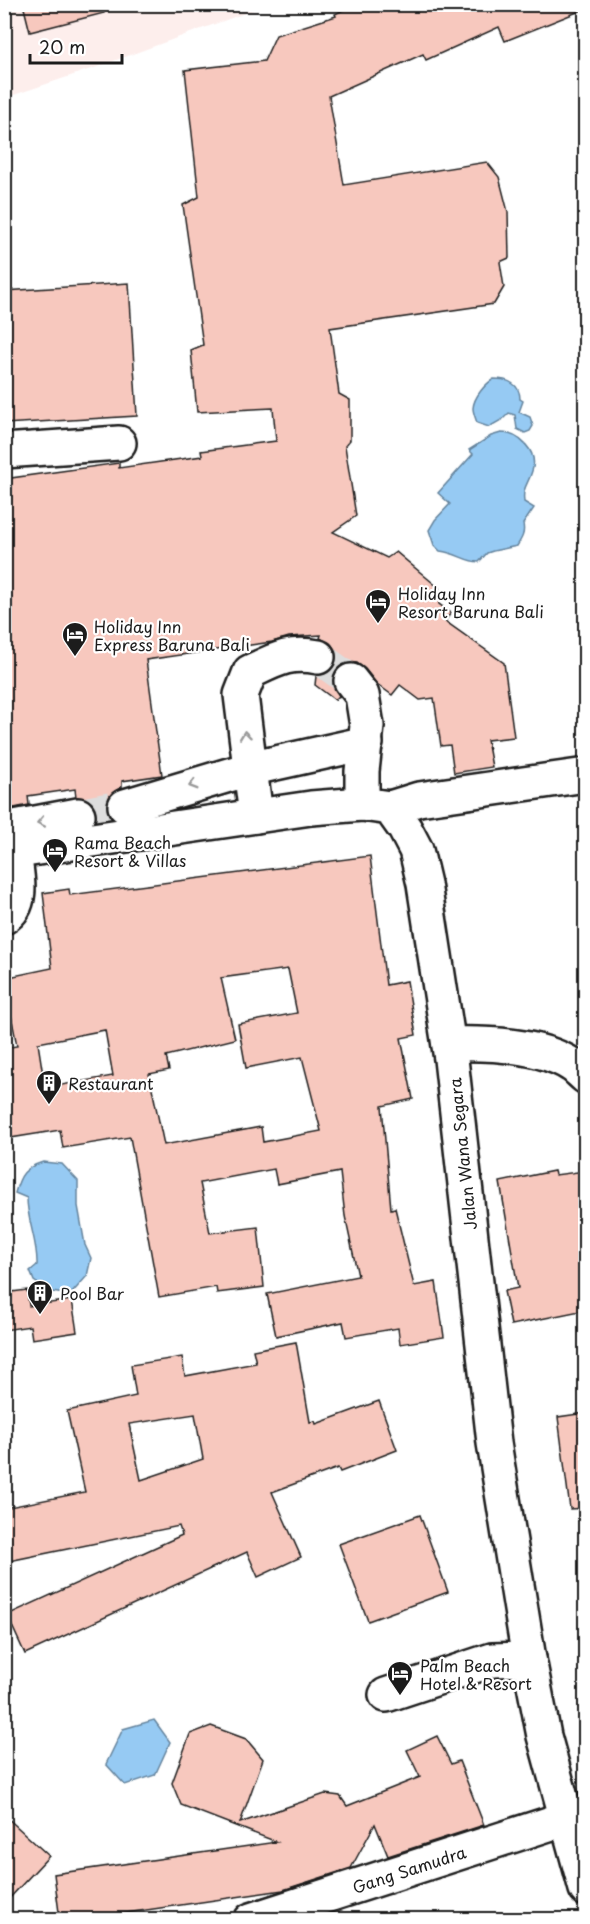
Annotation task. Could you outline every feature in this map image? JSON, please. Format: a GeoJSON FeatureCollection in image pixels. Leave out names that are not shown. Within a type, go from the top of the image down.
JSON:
{"type":"FeatureCollection","features":[{"type":"Feature","properties":{"kind":"street"},"geometry":{"type":"LineString","coordinates":[[4,451],[119,443]]}},
{"type":"Feature","properties":{"kind":"street"},"geometry":{"type":"LineString","coordinates":[[256,816],[241,696],[250,672],[281,658],[302,653],[318,657]]}},
{"type":"Feature","properties":{"kind":"street"},"geometry":{"type":"LineString","coordinates":[[351,681],[362,695],[367,726],[362,771],[376,806]]}},
{"type":"Feature","properties":{"kind":"street"},"geometry":{"type":"LineString","coordinates":[[125,806],[249,769],[366,743]]}},
{"type":"Feature","properties":{"kind":"street"},"geometry":{"type":"LineString","coordinates":[[8,845],[311,808],[376,806],[585,775]]}},
{"type":"Feature","properties":{"kind":"street","name":"Jalan Wana Segara"},"geometry":{"type":"LineString","coordinates":[[376,806],[405,829],[416,850],[424,884],[449,1044],[494,1443],[529,1659],[544,1736],[585,1889]]}},
{"type":"Feature","properties":{"kind":"street"},"geometry":{"type":"LineString","coordinates":[[8,845],[78,814]]}},
{"type":"Feature","properties":{"kind":"street"},"geometry":{"type":"LineString","coordinates":[[4,917],[10,914],[18,900],[18,885],[8,845]]}},
{"type":"Feature","properties":{"kind":"street"},"geometry":{"type":"LineString","coordinates":[[449,1044],[522,1048],[548,1053],[572,1065],[585,1077]]}},
{"type":"Feature","properties":{"kind":"street"},"geometry":{"type":"LineString","coordinates":[[386,1695],[492,1660],[529,1659]]}},
{"type":"Feature","properties":{"kind":"street","name":"Gang Samudra"},"geometry":{"type":"LineString","coordinates":[[250,1920],[567,1818]]}},
{"type":"Feature","properties":{"kind":"shaded area"},"geometry":{"type":"Polygon","coordinates":[[[4,5],[267,5],[5,98],[4,5]]]}},
{"type":"Feature","properties":{"kind":"water"},"geometry":{"type":"Polygon","coordinates":[[[494,379],[508,381],[518,390],[520,399],[523,401],[519,412],[530,417],[533,426],[530,431],[525,433],[517,429],[515,415],[509,413],[489,427],[477,423],[473,408],[475,400],[484,387],[494,379]]]}},
{"type":"Feature","properties":{"kind":"water"},"geometry":{"type":"Polygon","coordinates":[[[501,433],[521,440],[533,457],[524,502],[534,508],[523,524],[523,533],[517,546],[487,553],[479,562],[440,551],[434,545],[429,530],[450,504],[438,493],[473,454],[469,450],[491,436],[501,433]]]}},
{"type":"Feature","properties":{"kind":"water"},"geometry":{"type":"Polygon","coordinates":[[[43,1162],[62,1164],[78,1181],[78,1206],[85,1245],[91,1258],[87,1276],[72,1293],[52,1292],[34,1281],[30,1271],[37,1265],[37,1256],[27,1198],[15,1193],[24,1173],[43,1162]]]}},
{"type":"Feature","properties":{"kind":"water"},"geometry":{"type":"Polygon","coordinates":[[[154,1720],[170,1742],[155,1775],[125,1785],[106,1764],[123,1729],[154,1720]]]}},
{"type":"Feature","properties":{"kind":"building"},"geometry":{"type":"Polygon","coordinates":[[[23,4],[103,4],[104,13],[30,32],[23,4]]]}},
{"type":"Feature","properties":{"kind":"building"},"geometry":{"type":"Polygon","coordinates":[[[355,4],[585,4],[585,9],[505,41],[499,27],[426,60],[423,54],[329,96],[344,185],[487,162],[499,177],[508,212],[509,258],[500,262],[504,287],[494,304],[330,328],[339,394],[350,400],[350,440],[345,446],[356,516],[333,532],[387,558],[396,552],[439,588],[439,604],[451,613],[445,621],[504,663],[514,737],[487,740],[492,767],[454,773],[450,745],[441,746],[434,698],[420,700],[400,685],[392,695],[377,684],[365,669],[357,663],[349,662],[340,666],[333,675],[333,684],[339,696],[335,700],[315,685],[316,676],[332,669],[336,660],[336,651],[330,643],[320,638],[321,635],[289,637],[272,642],[146,660],[162,775],[122,781],[122,787],[112,793],[107,801],[107,811],[111,818],[96,821],[93,803],[85,798],[76,797],[75,789],[28,796],[29,805],[4,810],[4,479],[119,463],[119,468],[202,456],[201,451],[276,441],[273,408],[197,412],[191,350],[203,345],[183,205],[199,197],[185,70],[264,61],[276,35],[336,16],[335,14],[355,4]]]}},
{"type":"Feature","properties":{"kind":"building"},"geometry":{"type":"Polygon","coordinates":[[[129,283],[137,416],[4,424],[4,291],[129,283]]]}},
{"type":"Feature","properties":{"kind":"building"},"geometry":{"type":"Polygon","coordinates":[[[370,856],[386,985],[407,981],[416,1035],[401,1038],[413,1099],[382,1106],[391,1209],[395,1208],[414,1286],[436,1282],[444,1337],[400,1344],[398,1328],[346,1337],[343,1322],[276,1336],[267,1294],[358,1276],[345,1216],[340,1172],[277,1184],[274,1169],[200,1183],[210,1233],[258,1227],[264,1287],[217,1293],[216,1287],[159,1297],[130,1137],[63,1148],[60,1130],[4,1139],[4,1048],[17,1046],[4,978],[52,968],[43,893],[69,889],[70,895],[370,856]],[[288,969],[221,978],[235,1039],[166,1056],[169,1070],[149,1074],[164,1145],[261,1127],[263,1142],[321,1131],[302,1057],[246,1068],[238,1024],[297,1013],[288,969]],[[105,1030],[38,1043],[45,1088],[113,1076],[105,1030]]]}},
{"type":"Feature","properties":{"kind":"building"},"geometry":{"type":"Polygon","coordinates":[[[554,1171],[555,1175],[585,1171],[585,1310],[511,1325],[504,1291],[518,1288],[500,1182],[554,1171]]]}},
{"type":"Feature","properties":{"kind":"building","name":"Pool Bar"},"geometry":{"type":"Polygon","coordinates":[[[27,1290],[29,1306],[72,1300],[77,1332],[32,1339],[30,1326],[4,1330],[4,1293],[27,1290]]]}},
{"type":"Feature","properties":{"kind":"building"},"geometry":{"type":"Polygon","coordinates":[[[296,1342],[310,1422],[315,1421],[316,1424],[379,1401],[397,1450],[340,1472],[338,1468],[272,1492],[301,1557],[258,1577],[247,1552],[25,1654],[7,1615],[182,1535],[179,1526],[4,1562],[4,1508],[85,1492],[67,1411],[136,1396],[131,1365],[182,1357],[185,1376],[256,1363],[253,1350],[296,1342]],[[195,1414],[129,1424],[141,1480],[203,1459],[195,1414]]]}},
{"type":"Feature","properties":{"kind":"building"},"geometry":{"type":"Polygon","coordinates":[[[585,1413],[585,1508],[570,1509],[558,1417],[585,1413]]]}},
{"type":"Feature","properties":{"kind":"building"},"geometry":{"type":"Polygon","coordinates":[[[420,1515],[448,1592],[368,1621],[339,1544],[420,1515]]]}},
{"type":"Feature","properties":{"kind":"building"},"geometry":{"type":"Polygon","coordinates":[[[211,1726],[246,1739],[263,1759],[240,1823],[325,1794],[340,1796],[347,1806],[420,1777],[407,1750],[437,1736],[451,1764],[459,1761],[484,1825],[388,1856],[375,1824],[351,1868],[283,1890],[78,1920],[60,1920],[54,1874],[277,1842],[181,1805],[172,1783],[190,1734],[211,1726]]]}},
{"type":"Feature","properties":{"kind":"building"},"geometry":{"type":"Polygon","coordinates":[[[4,1815],[49,1856],[4,1904],[4,1815]]]}},
{"type":"Feature","properties":{"kind":"tunnel"},"geometry":{"type":"LineString","coordinates":[[318,657],[351,681]]}},
{"type":"Feature","properties":{"kind":"tunnel"},"geometry":{"type":"LineString","coordinates":[[78,815],[125,806]]}},
{"type":"Feature","properties":{"kind":"place","name":"Holiday Inn Resort Baruna Bali"},"geometry":{"type":"Point","coordinates":[378,625]}},
{"type":"Feature","properties":{"kind":"place","name":"Holiday Inn Express Baruna Bali"},"geometry":{"type":"Point","coordinates":[75,658]}},
{"type":"Feature","properties":{"kind":"place","name":"Rama Beach Resort & Villas"},"geometry":{"type":"Point","coordinates":[55,874]}},
{"type":"Feature","properties":{"kind":"place","name":"Restaurant"},"geometry":{"type":"Point","coordinates":[49,1106]}},
{"type":"Feature","properties":{"kind":"place","name":"Pool Bar"},"geometry":{"type":"Point","coordinates":[40,1316]}},
{"type":"Feature","properties":{"kind":"place","name":"Palm Beach Hotel & Resort"},"geometry":{"type":"Point","coordinates":[400,1697]}}]}
